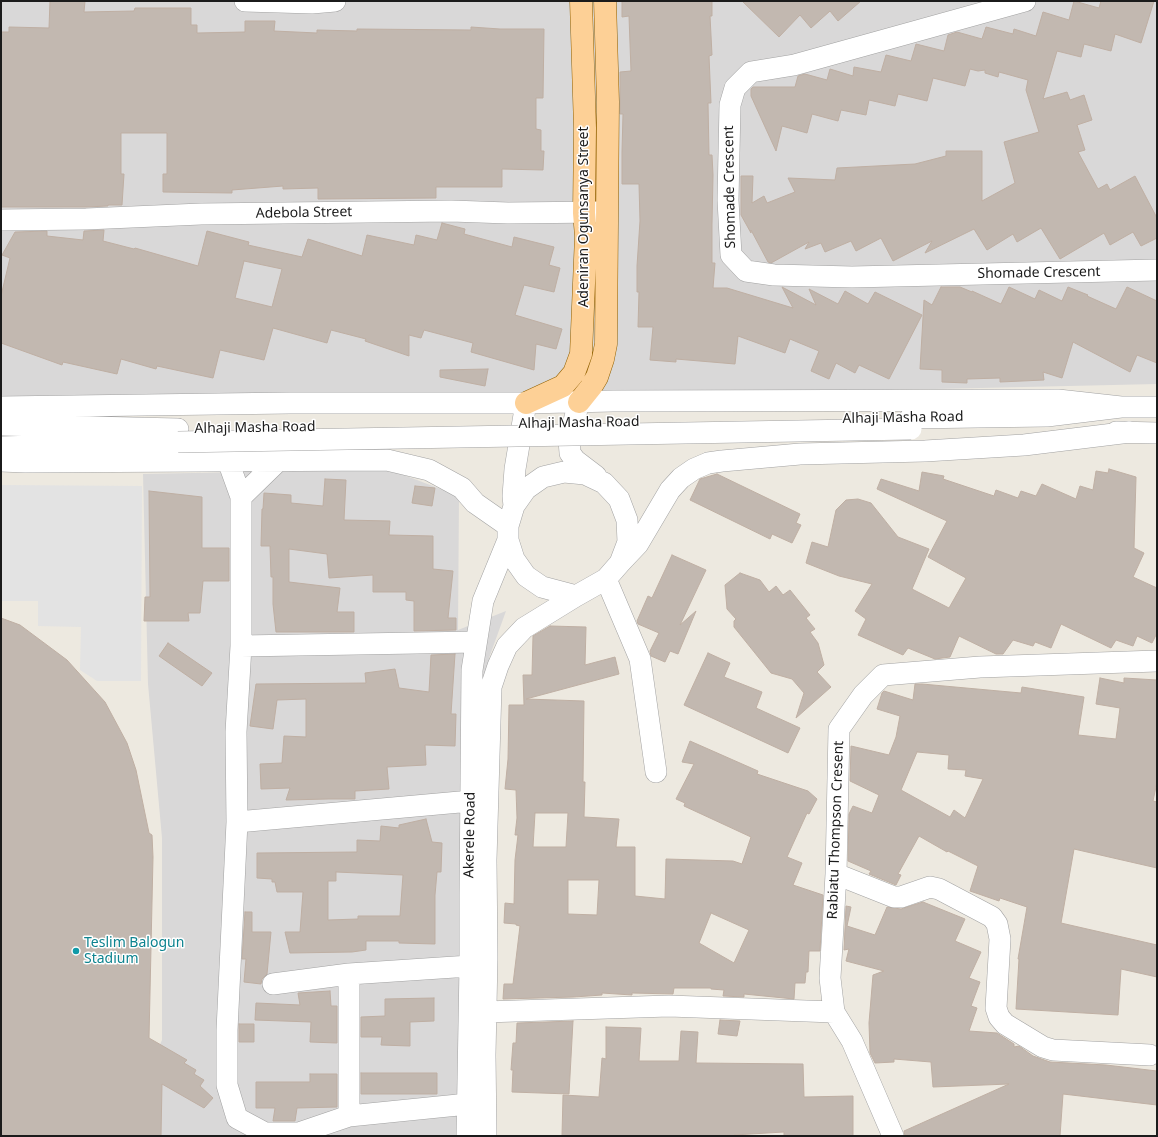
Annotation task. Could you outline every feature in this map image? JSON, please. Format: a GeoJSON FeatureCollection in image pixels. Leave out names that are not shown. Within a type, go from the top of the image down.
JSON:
{"type":"FeatureCollection","features":[{"type":"Feature","properties":{"kind":"main road","name":"Adeniran Ogunsanya Street"},"geometry":{"type":"LineString","coordinates":[[526,403],[563,386],[570,379],[578,366],[582,347],[586,236],[584,213],[584,128],[581,1]]}},
{"type":"Feature","properties":{"kind":"main road","name":"Adeniran Ogunsanya Street"},"geometry":{"type":"LineString","coordinates":[[579,402],[591,387],[596,377],[603,359],[606,344],[608,102],[605,1]]}},
{"type":"Feature","properties":{"kind":"street"},"geometry":{"type":"LineString","coordinates":[[245,1],[312,3],[335,1]]}},
{"type":"Feature","properties":{"kind":"street","name":"Shomade Crescent"},"geometry":{"type":"LineString","coordinates":[[1025,1],[794,65],[752,72],[734,88],[730,105],[728,200],[731,254],[746,271],[774,275],[852,277],[1157,270]]}},
{"type":"Feature","properties":{"kind":"street","name":"Adebola Street"},"geometry":{"type":"LineString","coordinates":[[1,220],[86,219],[201,214],[451,211],[508,213],[607,212]]}},
{"type":"Feature","properties":{"kind":"street"},"geometry":{"type":"LineString","coordinates":[[1,407],[290,403],[1058,400],[1121,407]]}},
{"type":"Feature","properties":{"kind":"street"},"geometry":{"type":"LineString","coordinates":[[579,402],[569,440],[570,453],[575,460],[593,473],[619,499],[627,520],[628,542],[620,563]]}},
{"type":"Feature","properties":{"kind":"street"},"geometry":{"type":"LineString","coordinates":[[526,403],[514,469],[514,506],[508,533],[514,559],[526,576],[542,587],[576,596]]}},
{"type":"Feature","properties":{"kind":"street","name":"Alhaji Masha Road"},"geometry":{"type":"LineString","coordinates":[[1,447],[178,436],[910,423],[1048,416],[1121,407],[1157,407]]}},
{"type":"Feature","properties":{"kind":"street","name":"Alhaji Masha Road"},"geometry":{"type":"LineString","coordinates":[[910,423],[1157,433]]}},
{"type":"Feature","properties":{"kind":"street","name":"Alhaji Masha Road"},"geometry":{"type":"LineString","coordinates":[[1,425],[178,436]]}},
{"type":"Feature","properties":{"kind":"street"},"geometry":{"type":"LineString","coordinates":[[486,1136],[477,1009],[487,957],[486,860],[491,687],[507,646],[524,628],[606,579],[638,544],[670,490],[681,478],[694,469],[708,463],[800,454],[925,451],[1024,445],[1130,432]]}},
{"type":"Feature","properties":{"kind":"street"},"geometry":{"type":"LineString","coordinates":[[1,461],[387,460],[428,470],[462,488],[508,533]]}},
{"type":"Feature","properties":{"kind":"street"},"geometry":{"type":"LineString","coordinates":[[228,461],[242,497],[241,646],[236,732],[237,822],[227,1030],[227,1085],[237,1118],[265,1133],[300,1133],[349,1116],[468,1104]]}},
{"type":"Feature","properties":{"kind":"street"},"geometry":{"type":"LineString","coordinates":[[242,497],[278,461]]}},
{"type":"Feature","properties":{"kind":"street"},"geometry":{"type":"LineString","coordinates":[[514,506],[526,489],[543,477],[564,472],[585,474],[604,483]]}},
{"type":"Feature","properties":{"kind":"street","name":"Akerele Road"},"geometry":{"type":"LineString","coordinates":[[467,1136],[468,1104],[477,1009],[470,966],[472,670],[482,601],[508,533]]}},
{"type":"Feature","properties":{"kind":"street"},"geometry":{"type":"LineString","coordinates":[[606,579],[640,660],[656,772]]}},
{"type":"Feature","properties":{"kind":"street"},"geometry":{"type":"LineString","coordinates":[[241,646],[476,642]]}},
{"type":"Feature","properties":{"kind":"street","name":"Rabiatu Thompson Cresent"},"geometry":{"type":"LineString","coordinates":[[893,1136],[852,1041],[834,1012],[830,978],[836,874],[838,730],[863,695],[883,675],[980,667],[1157,661]]}},
{"type":"Feature","properties":{"kind":"street"},"geometry":{"type":"LineString","coordinates":[[237,822],[470,801]]}},
{"type":"Feature","properties":{"kind":"street"},"geometry":{"type":"LineString","coordinates":[[836,874],[894,897],[901,897],[930,886],[939,889],[992,917],[997,924],[1000,939],[996,1008],[999,1017],[1005,1024],[1043,1047],[1054,1050],[1150,1055]]}},
{"type":"Feature","properties":{"kind":"street"},"geometry":{"type":"LineString","coordinates":[[273,984],[349,974],[470,966]]}},
{"type":"Feature","properties":{"kind":"street"},"geometry":{"type":"LineString","coordinates":[[349,974],[349,1116]]}},
{"type":"Feature","properties":{"kind":"street"},"geometry":{"type":"LineString","coordinates":[[477,1009],[669,1006],[834,1012]]}},
{"type":"Feature","properties":{"kind":"shaded area"},"geometry":{"type":"Polygon","coordinates":[[[1,1],[1157,1],[1157,384],[1,410],[1,1]]]}},
{"type":"Feature","properties":{"kind":"shaded area"},"geometry":{"type":"Polygon","coordinates":[[[388,469],[459,496],[458,630],[506,611],[489,658],[479,1136],[143,1136],[150,1067],[162,1040],[162,838],[148,684],[143,474],[388,469]]]}},
{"type":"Feature","properties":{"kind":"shaded area"},"geometry":{"type":"Polygon","coordinates":[[[1,485],[142,486],[141,681],[97,681],[80,670],[81,627],[38,626],[38,601],[1,601],[1,485]]]}},
{"type":"Feature","properties":{"kind":"building"},"geometry":{"type":"Polygon","coordinates":[[[50,1],[85,1],[84,12],[134,11],[135,8],[191,8],[191,25],[197,25],[197,33],[245,32],[245,21],[275,21],[274,31],[317,33],[317,30],[357,31],[357,29],[471,30],[471,27],[500,29],[544,29],[543,98],[536,98],[536,129],[541,130],[541,151],[544,151],[543,170],[502,169],[502,187],[436,187],[436,198],[318,199],[318,188],[283,189],[283,186],[232,190],[232,193],[163,192],[163,174],[167,174],[167,133],[121,133],[121,174],[124,174],[122,205],[86,207],[1,207],[1,32],[9,32],[9,27],[49,28],[50,1]]]}},
{"type":"Feature","properties":{"kind":"building"},"geometry":{"type":"Polygon","coordinates":[[[622,1],[712,1],[712,16],[710,16],[712,55],[709,56],[711,103],[708,103],[709,155],[712,155],[713,175],[712,263],[715,263],[713,288],[727,288],[793,308],[782,287],[816,305],[809,289],[838,304],[845,291],[868,304],[875,292],[922,315],[889,379],[859,365],[855,373],[836,363],[829,379],[811,371],[819,351],[790,339],[785,353],[738,336],[735,364],[676,359],[676,362],[650,360],[653,327],[638,327],[639,292],[637,292],[637,266],[640,221],[639,184],[622,184],[623,114],[620,114],[620,72],[631,71],[629,16],[622,17],[622,1]]]}},
{"type":"Feature","properties":{"kind":"building"},"geometry":{"type":"Polygon","coordinates":[[[742,1],[861,1],[838,21],[830,11],[811,28],[800,15],[779,37],[742,1]]]}},
{"type":"Feature","properties":{"kind":"building"},"geometry":{"type":"Polygon","coordinates":[[[1074,1],[1099,8],[1101,1],[1154,1],[1141,43],[1115,34],[1111,51],[1084,44],[1081,57],[1057,51],[1043,99],[1067,92],[1070,100],[1084,95],[1092,120],[1077,125],[1085,150],[1078,152],[1098,189],[1107,184],[1110,190],[1135,176],[1157,218],[1157,238],[1141,246],[1133,232],[1110,245],[1104,233],[1060,259],[1041,228],[1017,242],[1013,234],[987,250],[974,229],[925,253],[932,241],[893,261],[881,238],[856,251],[851,241],[825,252],[821,243],[805,249],[809,242],[771,263],[768,262],[741,215],[741,176],[753,176],[752,203],[764,196],[767,203],[795,192],[788,178],[835,180],[837,168],[915,164],[946,156],[946,151],[982,151],[982,201],[1015,183],[1004,142],[1039,132],[1026,90],[1028,80],[999,72],[998,77],[985,73],[985,70],[978,71],[970,69],[965,86],[933,78],[927,101],[898,94],[895,106],[869,100],[866,115],[841,110],[838,121],[812,114],[807,133],[782,126],[776,151],[751,96],[751,89],[753,87],[795,87],[798,76],[805,74],[827,80],[830,69],[853,76],[854,67],[881,72],[886,55],[911,61],[916,44],[944,51],[948,35],[957,32],[982,39],[986,27],[1013,34],[1014,29],[1036,36],[1043,12],[1069,20],[1074,1]]]}},
{"type":"Feature","properties":{"kind":"building"},"geometry":{"type":"Polygon","coordinates":[[[442,223],[465,229],[464,234],[512,247],[514,237],[554,247],[549,265],[560,268],[554,292],[524,285],[515,315],[562,329],[556,349],[536,344],[534,370],[471,352],[473,343],[424,330],[421,338],[409,335],[409,356],[365,341],[366,339],[331,330],[327,343],[273,328],[264,360],[220,350],[213,378],[157,366],[156,369],[121,359],[117,374],[63,362],[62,365],[1,343],[1,296],[10,258],[2,255],[15,232],[47,231],[47,236],[83,240],[84,231],[104,230],[103,241],[135,248],[198,266],[207,231],[249,242],[248,245],[302,257],[308,239],[362,256],[367,235],[414,245],[416,235],[437,240],[442,223]],[[244,261],[235,298],[272,307],[282,269],[244,261]]]}},
{"type":"Feature","properties":{"kind":"building"},"geometry":{"type":"Polygon","coordinates":[[[941,287],[960,287],[1001,304],[1009,287],[1035,299],[1039,290],[1062,301],[1068,287],[1116,309],[1127,287],[1157,301],[1157,363],[1137,355],[1130,372],[1073,342],[1062,378],[1043,372],[1044,380],[1000,382],[1000,378],[967,379],[967,383],[942,382],[942,370],[920,369],[924,300],[932,305],[941,287]]]}},
{"type":"Feature","properties":{"kind":"building"},"geometry":{"type":"Polygon","coordinates":[[[488,369],[485,386],[440,377],[440,370],[488,369]]]}},
{"type":"Feature","properties":{"kind":"building"},"geometry":{"type":"Polygon","coordinates":[[[1109,469],[1136,477],[1134,548],[1144,553],[1133,577],[1157,588],[1157,633],[1152,643],[1137,636],[1133,646],[1116,640],[1111,648],[1061,624],[1051,648],[1035,642],[1033,646],[1013,640],[1003,654],[996,654],[959,636],[950,657],[935,659],[908,648],[903,655],[858,635],[866,619],[855,611],[872,584],[839,576],[806,563],[812,542],[828,547],[836,510],[846,500],[858,499],[871,503],[898,537],[929,549],[912,589],[949,608],[966,578],[928,557],[947,521],[877,489],[881,479],[919,491],[922,472],[944,476],[943,479],[994,496],[996,490],[1018,498],[1021,491],[1036,496],[1042,484],[1076,499],[1080,486],[1093,490],[1096,471],[1108,473],[1109,469]]]}},
{"type":"Feature","properties":{"kind":"building"},"geometry":{"type":"Polygon","coordinates":[[[717,474],[800,514],[796,523],[801,525],[792,543],[772,534],[770,539],[690,500],[700,479],[717,474]]]}},
{"type":"Feature","properties":{"kind":"building"},"geometry":{"type":"Polygon","coordinates":[[[325,479],[346,480],[344,520],[390,521],[389,535],[433,536],[433,569],[453,571],[448,618],[456,618],[456,630],[414,631],[414,601],[406,600],[406,592],[373,592],[373,575],[329,578],[327,554],[289,549],[289,582],[340,588],[337,612],[354,612],[354,632],[276,632],[270,546],[261,546],[264,493],[291,495],[291,503],[323,506],[325,479]]]}},
{"type":"Feature","properties":{"kind":"building"},"geometry":{"type":"Polygon","coordinates":[[[415,486],[435,488],[432,506],[412,503],[415,486]]]}},
{"type":"Feature","properties":{"kind":"building"},"geometry":{"type":"Polygon","coordinates":[[[149,491],[202,497],[202,548],[229,548],[229,581],[203,581],[200,613],[188,613],[189,621],[144,621],[145,597],[150,597],[149,491]]]}},
{"type":"Feature","properties":{"kind":"building"},"geometry":{"type":"Polygon","coordinates":[[[672,555],[706,570],[680,625],[696,611],[678,654],[670,651],[665,662],[651,656],[650,651],[659,633],[638,624],[637,621],[648,596],[652,598],[672,555]]]}},
{"type":"Feature","properties":{"kind":"building"},"geometry":{"type":"Polygon","coordinates":[[[740,573],[760,580],[769,592],[776,586],[783,595],[790,590],[810,615],[806,618],[815,629],[810,632],[818,643],[824,665],[817,672],[831,687],[796,718],[804,693],[792,679],[771,673],[734,627],[734,621],[736,619],[727,609],[725,585],[740,573]]]}},
{"type":"Feature","properties":{"kind":"building","name":"Teslim Balogun Stadium"},"geometry":{"type":"Polygon","coordinates":[[[1,618],[20,625],[67,660],[105,702],[127,743],[136,770],[149,833],[152,835],[153,857],[149,1038],[187,1060],[184,1063],[196,1070],[194,1074],[204,1080],[200,1086],[213,1098],[204,1108],[162,1084],[161,1136],[1,1136],[1,618]]]}},
{"type":"Feature","properties":{"kind":"building"},"geometry":{"type":"Polygon","coordinates":[[[550,626],[586,627],[585,665],[615,657],[619,674],[526,699],[584,701],[584,817],[619,819],[616,847],[635,847],[635,896],[665,899],[666,859],[733,861],[742,864],[751,837],[684,806],[685,803],[676,799],[694,764],[682,762],[690,741],[758,771],[757,774],[808,791],[817,799],[809,814],[807,813],[787,857],[802,863],[793,885],[823,895],[820,951],[809,951],[808,972],[806,972],[805,983],[795,983],[794,999],[744,994],[744,997],[723,996],[724,990],[711,988],[674,988],[673,994],[632,993],[632,995],[602,993],[602,995],[574,997],[503,999],[504,984],[513,984],[520,926],[516,924],[504,923],[505,903],[514,904],[515,860],[518,835],[515,835],[517,818],[516,790],[505,789],[508,759],[509,705],[524,705],[523,675],[532,675],[533,636],[550,626]],[[535,813],[533,847],[566,847],[568,813],[535,813]],[[568,880],[568,914],[597,915],[599,880],[568,880]],[[711,913],[699,943],[734,963],[749,930],[711,913]]]}},
{"type":"Feature","properties":{"kind":"building"},"geometry":{"type":"Polygon","coordinates":[[[168,643],[212,673],[202,686],[159,656],[168,643]]]}},
{"type":"Feature","properties":{"kind":"building"},"geometry":{"type":"Polygon","coordinates":[[[708,653],[730,663],[724,677],[762,692],[756,708],[800,728],[788,753],[684,705],[708,653]]]}},
{"type":"Feature","properties":{"kind":"building"},"geometry":{"type":"Polygon","coordinates":[[[455,654],[451,714],[456,714],[455,746],[425,745],[426,765],[387,767],[389,789],[355,791],[355,799],[286,800],[290,788],[261,789],[260,764],[282,763],[284,736],[306,737],[306,699],[277,700],[273,729],[250,726],[256,684],[366,683],[365,673],[395,669],[399,688],[429,692],[431,655],[455,654]]]}},
{"type":"Feature","properties":{"kind":"building"},"geometry":{"type":"Polygon","coordinates":[[[1100,678],[1124,683],[1124,678],[1157,680],[1157,782],[1153,801],[1157,802],[1157,868],[1074,849],[1061,923],[1157,945],[1157,977],[1121,969],[1118,1015],[1016,1009],[1018,959],[1027,907],[1000,898],[999,901],[970,891],[978,866],[948,851],[947,852],[919,836],[898,874],[901,875],[896,885],[869,874],[871,871],[848,861],[849,814],[853,806],[872,813],[879,795],[850,781],[851,746],[889,755],[896,737],[900,716],[877,709],[882,693],[884,691],[913,700],[915,684],[1021,693],[1022,687],[1084,697],[1078,735],[1116,739],[1120,708],[1096,704],[1100,678]],[[917,752],[901,790],[950,817],[954,810],[965,818],[983,779],[965,776],[966,770],[948,769],[949,755],[917,752]]]}},
{"type":"Feature","properties":{"kind":"building"},"geometry":{"type":"Polygon","coordinates":[[[426,819],[432,842],[442,843],[441,872],[437,872],[435,895],[435,944],[399,943],[399,941],[366,941],[366,950],[352,952],[290,953],[285,932],[300,932],[303,892],[277,892],[275,882],[272,882],[272,879],[257,878],[257,853],[357,852],[357,840],[380,841],[381,826],[399,828],[399,825],[426,819]],[[336,872],[336,881],[328,881],[328,920],[358,919],[358,916],[400,916],[403,875],[336,872]]]}},
{"type":"Feature","properties":{"kind":"building"},"geometry":{"type":"Polygon","coordinates":[[[923,902],[965,919],[955,941],[981,952],[969,978],[980,982],[971,1006],[977,1008],[969,1031],[997,1033],[1014,1044],[1014,1047],[1019,1046],[1033,1056],[1050,1062],[1106,1065],[1157,1071],[1157,1105],[1063,1094],[1060,1136],[905,1136],[904,1131],[1009,1084],[933,1087],[931,1062],[894,1059],[894,1062],[875,1063],[870,1053],[869,1023],[873,975],[884,971],[846,961],[849,949],[844,950],[846,906],[851,907],[847,926],[875,935],[887,907],[901,909],[923,902]]]}},
{"type":"Feature","properties":{"kind":"building"},"geometry":{"type":"Polygon","coordinates":[[[245,912],[252,912],[252,932],[271,932],[267,974],[262,979],[261,984],[244,982],[246,959],[242,959],[245,912]]]}},
{"type":"Feature","properties":{"kind":"building"},"geometry":{"type":"Polygon","coordinates":[[[330,991],[331,1006],[337,1006],[337,1043],[310,1042],[311,1022],[255,1020],[256,1003],[300,1005],[298,993],[330,991]]]}},
{"type":"Feature","properties":{"kind":"building"},"geometry":{"type":"Polygon","coordinates":[[[434,998],[434,1021],[410,1022],[410,1046],[381,1045],[382,1037],[361,1037],[361,1017],[385,1016],[385,999],[434,998]]]}},
{"type":"Feature","properties":{"kind":"building"},"geometry":{"type":"Polygon","coordinates":[[[720,1020],[740,1021],[737,1036],[718,1034],[720,1020]]]}},
{"type":"Feature","properties":{"kind":"building"},"geometry":{"type":"Polygon","coordinates":[[[573,1021],[569,1094],[512,1092],[513,1070],[511,1070],[513,1043],[516,1043],[517,1023],[573,1021]]]}},
{"type":"Feature","properties":{"kind":"building"},"geometry":{"type":"Polygon","coordinates":[[[239,1024],[254,1024],[254,1042],[239,1042],[239,1024]]]}},
{"type":"Feature","properties":{"kind":"building"},"geometry":{"type":"Polygon","coordinates":[[[606,1027],[641,1028],[639,1061],[679,1061],[681,1031],[698,1032],[696,1063],[803,1064],[804,1097],[853,1096],[853,1136],[784,1136],[784,1132],[734,1136],[562,1136],[563,1095],[599,1097],[602,1058],[606,1059],[606,1027]]]}},
{"type":"Feature","properties":{"kind":"building"},"geometry":{"type":"Polygon","coordinates":[[[361,1073],[437,1073],[437,1094],[361,1094],[361,1073]]]}},
{"type":"Feature","properties":{"kind":"building"},"geometry":{"type":"Polygon","coordinates":[[[310,1074],[337,1074],[337,1107],[297,1108],[295,1121],[273,1121],[275,1108],[256,1108],[256,1082],[310,1082],[310,1074]]]}},
{"type":"Feature","properties":{"kind":"place","name":"Teslim Balogun Stadium"},"geometry":{"type":"Point","coordinates":[76,951]}}]}
